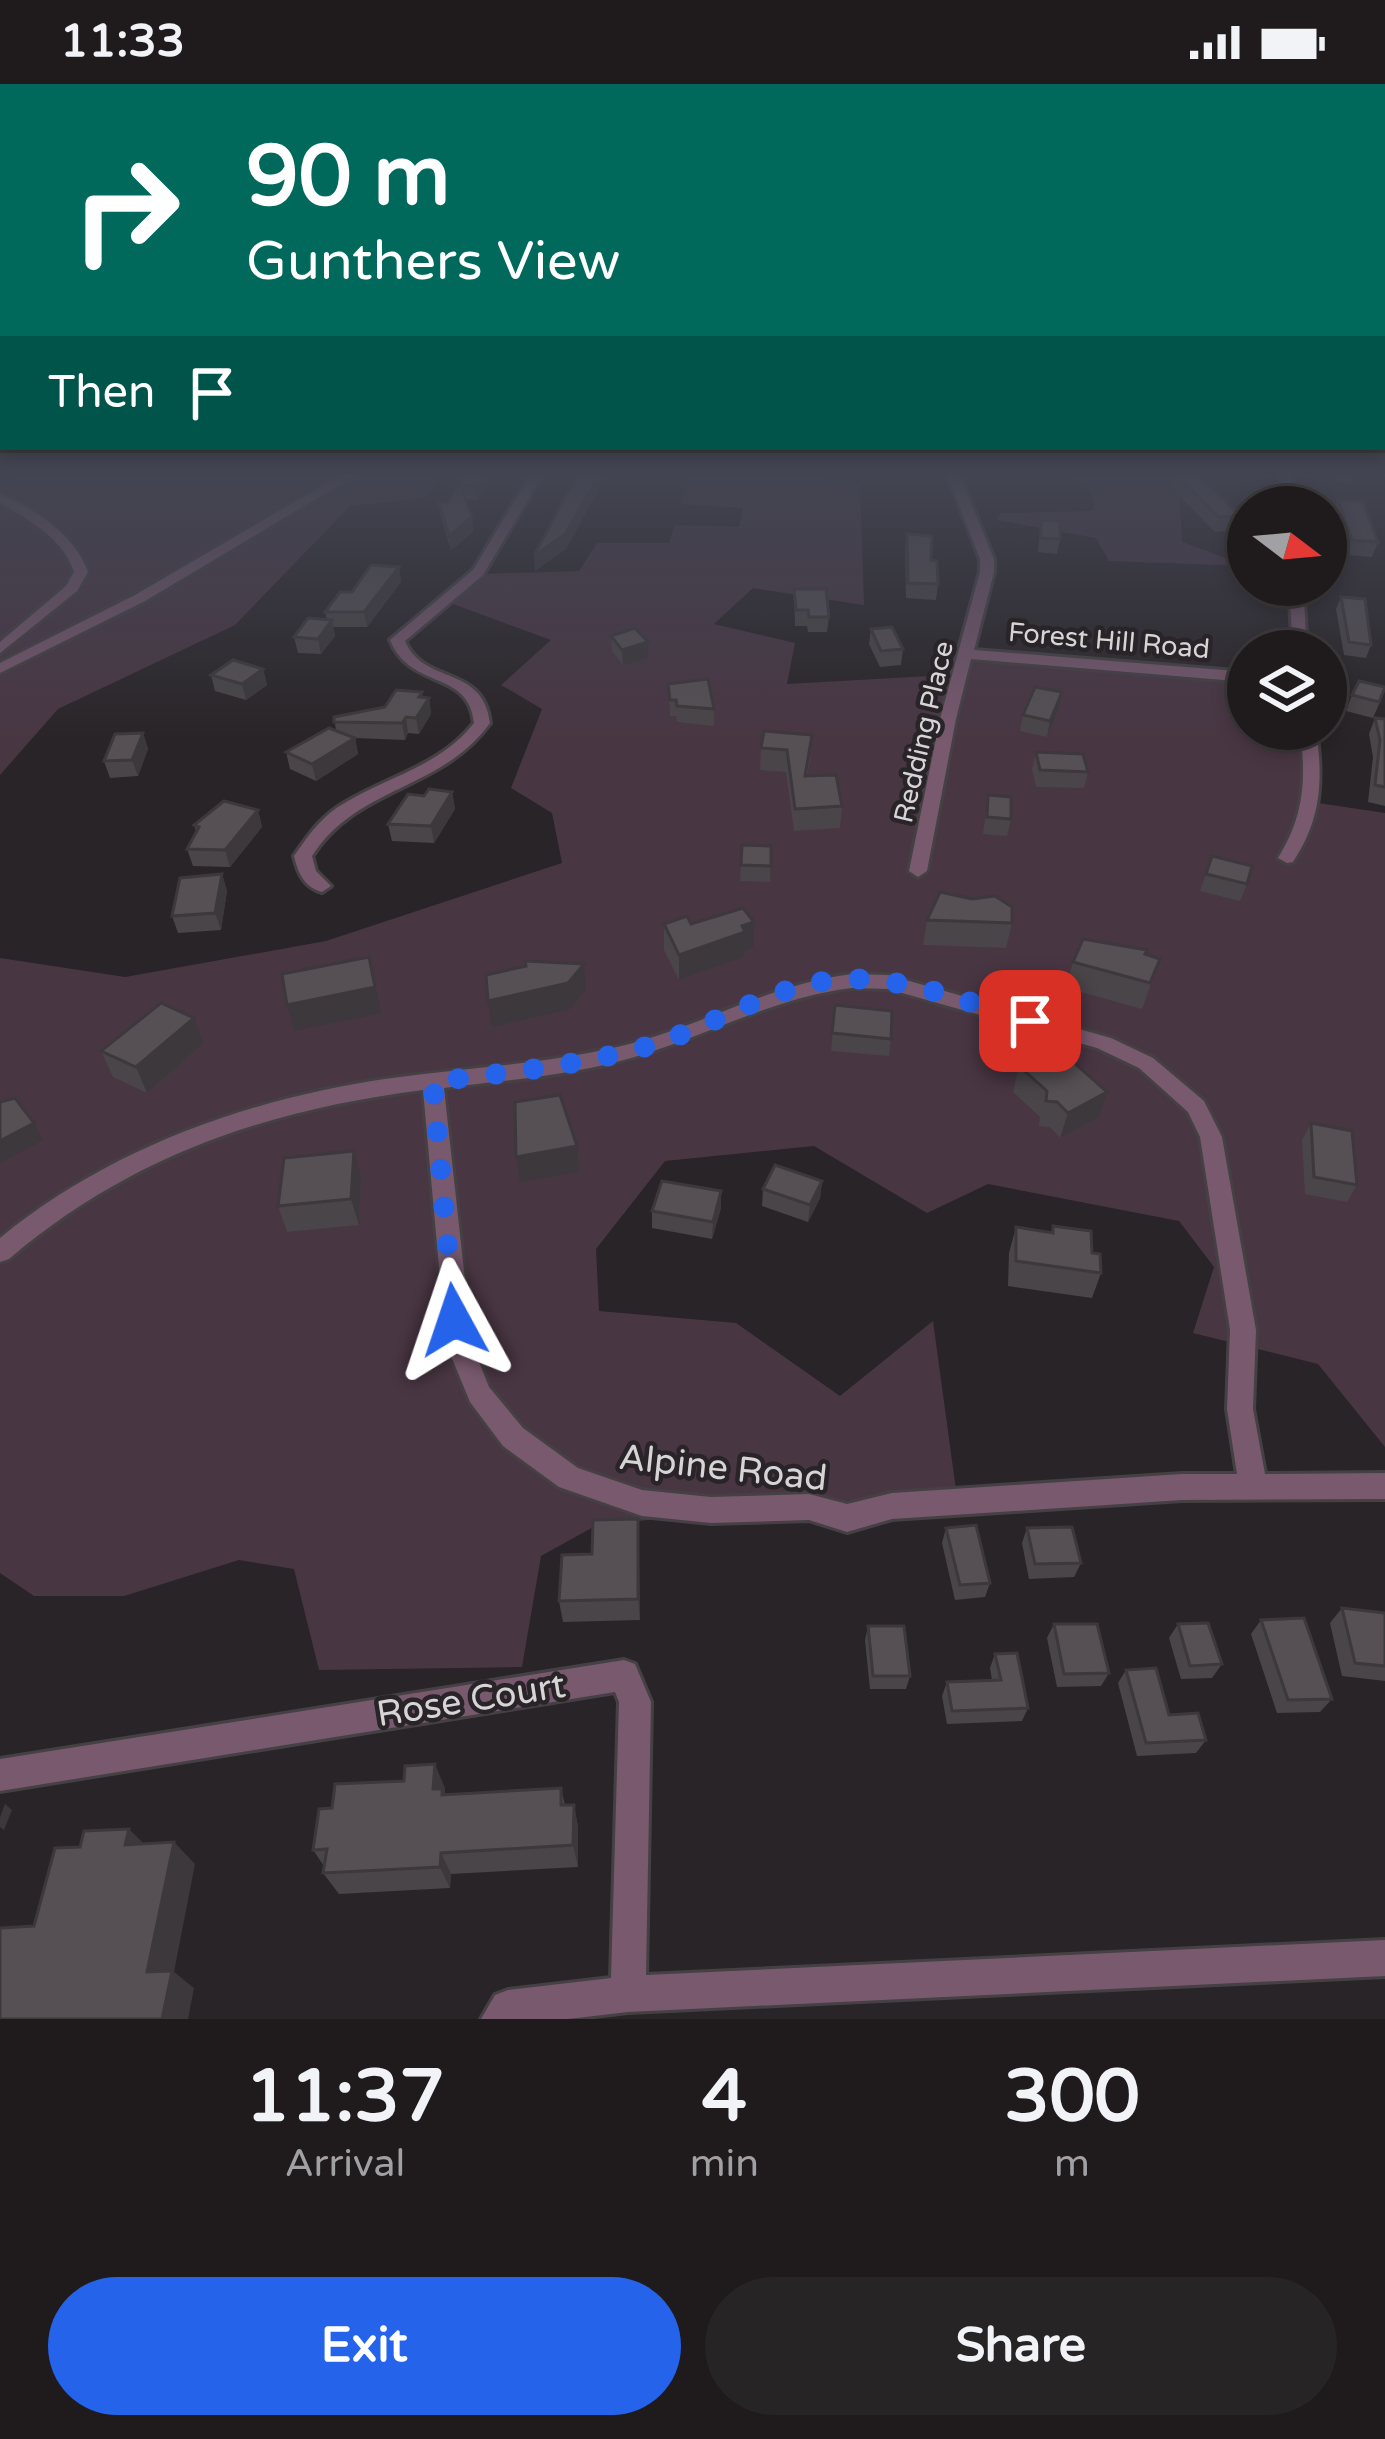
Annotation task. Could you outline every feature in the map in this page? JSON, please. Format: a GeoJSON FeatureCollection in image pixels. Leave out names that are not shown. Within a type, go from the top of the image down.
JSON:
{"type":"FeatureCollection","features":[{"type":"Feature","properties":{"kind":"street"},"geometry":{"type":"LineString","coordinates":[[0,649],[72,589],[82,572],[77,559]]}},
{"type":"Feature","properties":{"kind":"street"},"geometry":{"type":"LineString","coordinates":[[0,669],[206,559]]}},
{"type":"Feature","properties":{"kind":"street"},"geometry":{"type":"LineString","coordinates":[[322,886],[302,865],[306,848],[326,825],[357,802],[456,751],[477,732],[483,714],[472,693],[409,662],[397,640],[478,572],[486,559]]}},
{"type":"Feature","properties":{"kind":"street","name":"Redding Place"},"geometry":{"type":"LineString","coordinates":[[918,871],[947,722],[987,559]]}},
{"type":"Feature","properties":{"kind":"street","name":"Forest Hill Road"},"geometry":{"type":"LineString","coordinates":[[967,654],[1227,674]]}},
{"type":"Feature","properties":{"kind":"street"},"geometry":{"type":"LineString","coordinates":[[1287,857],[1303,835],[1315,804],[1310,750]]}},
{"type":"Feature","properties":{"kind":"street"},"geometry":{"type":"LineString","coordinates":[[0,1252],[74,1199],[187,1140],[309,1102],[622,1053],[680,1036],[798,986],[858,979],[918,988],[1104,1043],[1146,1063],[1196,1106],[1211,1137],[1244,1330],[1240,1409],[1253,1485]]}},
{"type":"Feature","properties":{"kind":"street","name":"Alpine Road"},"geometry":{"type":"LineString","coordinates":[[433,1082],[454,1320],[467,1370],[479,1394],[513,1437],[569,1478],[642,1503],[711,1510],[809,1507],[848,1518],[892,1506],[1253,1485],[1385,1486]]}},
{"type":"Feature","properties":{"kind":"street","name":"Rose Court"},"geometry":{"type":"LineString","coordinates":[[0,1775],[624,1675],[635,1702],[628,1994]]}},
{"type":"Feature","properties":{"kind":"street"},"geometry":{"type":"LineString","coordinates":[[499,2019],[508,2008],[628,1994],[1385,1958]]}},
{"type":"Feature","properties":{"kind":"shaded area"},"geometry":{"type":"Polygon","coordinates":[[[0,559],[298,559],[235,625],[58,709],[0,775],[0,559]]]}},
{"type":"Feature","properties":{"kind":"shaded area"},"geometry":{"type":"Polygon","coordinates":[[[587,559],[862,559],[864,605],[753,588],[714,624],[795,643],[787,684],[965,674],[971,654],[1227,674],[1227,750],[1311,750],[1318,803],[1385,813],[1385,1447],[1318,1364],[1193,1333],[1214,1267],[1179,1221],[988,1184],[927,1213],[814,1146],[665,1161],[596,1249],[599,1311],[736,1323],[840,1396],[933,1321],[956,1490],[597,1525],[541,1556],[522,1667],[319,1670],[294,1569],[239,1560],[124,1596],[34,1596],[0,1573],[0,958],[125,977],[326,941],[562,863],[552,813],[511,788],[542,709],[501,685],[551,640],[453,604],[481,574],[579,571],[587,559]]]}},
{"type":"Feature","properties":{"kind":"shaded area"},"geometry":{"type":"Polygon","coordinates":[[[1108,559],[1227,559],[1227,565],[1109,561],[1108,559]]]}},
{"type":"Feature","properties":{"kind":"building"},"geometry":{"type":"Polygon","coordinates":[[[908,559],[937,561],[938,584],[908,583],[908,559]]]}},
{"type":"Feature","properties":{"kind":"building"},"geometry":{"type":"Polygon","coordinates":[[[371,565],[399,567],[364,612],[325,612],[340,592],[352,592],[371,565]]]}},
{"type":"Feature","properties":{"kind":"building"},"geometry":{"type":"Polygon","coordinates":[[[794,589],[826,589],[829,617],[809,617],[808,610],[796,610],[794,589]]]}},
{"type":"Feature","properties":{"kind":"building"},"geometry":{"type":"Polygon","coordinates":[[[1347,598],[1365,599],[1371,645],[1349,642],[1343,606],[1347,606],[1347,598]]]}},
{"type":"Feature","properties":{"kind":"building"},"geometry":{"type":"Polygon","coordinates":[[[308,618],[332,620],[318,639],[294,637],[308,618]]]}},
{"type":"Feature","properties":{"kind":"building"},"geometry":{"type":"Polygon","coordinates":[[[892,627],[903,649],[881,651],[871,629],[892,627]]]}},
{"type":"Feature","properties":{"kind":"building"},"geometry":{"type":"Polygon","coordinates":[[[635,628],[648,642],[622,650],[611,636],[635,628]]]}},
{"type":"Feature","properties":{"kind":"building"},"geometry":{"type":"Polygon","coordinates":[[[233,660],[263,669],[242,684],[211,675],[233,660]]]}},
{"type":"Feature","properties":{"kind":"building"},"geometry":{"type":"Polygon","coordinates":[[[708,679],[714,709],[677,706],[676,700],[670,700],[668,684],[708,679]]]}},
{"type":"Feature","properties":{"kind":"building"},"geometry":{"type":"Polygon","coordinates":[[[1359,681],[1385,687],[1379,702],[1352,695],[1359,681]]]}},
{"type":"Feature","properties":{"kind":"building"},"geometry":{"type":"Polygon","coordinates":[[[1035,687],[1062,692],[1050,721],[1023,715],[1035,687]]]}},
{"type":"Feature","properties":{"kind":"building"},"geometry":{"type":"Polygon","coordinates":[[[396,690],[422,692],[419,697],[429,698],[416,718],[406,717],[402,723],[334,722],[334,717],[385,707],[396,690]]]}},
{"type":"Feature","properties":{"kind":"building"},"geometry":{"type":"Polygon","coordinates":[[[1375,718],[1385,719],[1385,787],[1375,785],[1380,740],[1375,718]]]}},
{"type":"Feature","properties":{"kind":"building"},"geometry":{"type":"Polygon","coordinates":[[[329,728],[355,738],[312,764],[286,752],[329,728]]]}},
{"type":"Feature","properties":{"kind":"building"},"geometry":{"type":"Polygon","coordinates":[[[764,731],[812,735],[805,776],[836,775],[842,806],[795,809],[787,750],[761,748],[764,731]]]}},
{"type":"Feature","properties":{"kind":"building"},"geometry":{"type":"Polygon","coordinates":[[[143,733],[132,760],[104,761],[115,734],[143,733]]]}},
{"type":"Feature","properties":{"kind":"building"},"geometry":{"type":"Polygon","coordinates":[[[1036,752],[1083,754],[1088,772],[1040,770],[1036,752]]]}},
{"type":"Feature","properties":{"kind":"building"},"geometry":{"type":"Polygon","coordinates":[[[429,789],[452,792],[431,826],[388,824],[408,794],[424,796],[429,789]]]}},
{"type":"Feature","properties":{"kind":"building"},"geometry":{"type":"Polygon","coordinates":[[[988,795],[1011,797],[1011,819],[987,817],[988,795]]]}},
{"type":"Feature","properties":{"kind":"building"},"geometry":{"type":"Polygon","coordinates":[[[224,801],[258,810],[225,850],[187,849],[199,827],[194,825],[224,801]]]}},
{"type":"Feature","properties":{"kind":"building"},"geometry":{"type":"Polygon","coordinates":[[[742,845],[771,846],[771,866],[741,865],[742,845]]]}},
{"type":"Feature","properties":{"kind":"building"},"geometry":{"type":"Polygon","coordinates":[[[1212,856],[1252,866],[1247,884],[1206,874],[1212,856]]]}},
{"type":"Feature","properties":{"kind":"building"},"geometry":{"type":"Polygon","coordinates":[[[222,874],[215,913],[172,916],[180,878],[222,874]]]}},
{"type":"Feature","properties":{"kind":"building"},"geometry":{"type":"Polygon","coordinates":[[[940,892],[972,899],[995,896],[1012,907],[1012,923],[927,920],[940,892]]]}},
{"type":"Feature","properties":{"kind":"building"},"geometry":{"type":"Polygon","coordinates":[[[743,908],[754,922],[742,926],[745,932],[679,955],[664,924],[687,916],[691,924],[743,908]]]}},
{"type":"Feature","properties":{"kind":"building"},"geometry":{"type":"Polygon","coordinates":[[[1083,939],[1147,950],[1145,954],[1160,959],[1150,983],[1073,962],[1083,939]]]}},
{"type":"Feature","properties":{"kind":"building"},"geometry":{"type":"Polygon","coordinates":[[[369,957],[375,987],[287,1005],[282,974],[369,957]]]}},
{"type":"Feature","properties":{"kind":"building"},"geometry":{"type":"Polygon","coordinates":[[[525,961],[584,964],[568,983],[488,1001],[486,975],[526,966],[525,961]]]}},
{"type":"Feature","properties":{"kind":"building"},"geometry":{"type":"Polygon","coordinates":[[[161,1003],[194,1018],[136,1067],[101,1051],[161,1003]]]}},
{"type":"Feature","properties":{"kind":"building"},"geometry":{"type":"Polygon","coordinates":[[[835,1005],[892,1011],[891,1039],[832,1033],[835,1005]]]}},
{"type":"Feature","properties":{"kind":"building"},"geometry":{"type":"Polygon","coordinates":[[[1056,1047],[1107,1092],[1068,1113],[1057,1102],[1046,1101],[1047,1091],[1019,1066],[1056,1047]]]}},
{"type":"Feature","properties":{"kind":"building"},"geometry":{"type":"Polygon","coordinates":[[[560,1095],[577,1146],[516,1157],[515,1102],[560,1095]]]}},
{"type":"Feature","properties":{"kind":"building"},"geometry":{"type":"Polygon","coordinates":[[[15,1098],[34,1123],[0,1141],[0,1102],[15,1098]]]}},
{"type":"Feature","properties":{"kind":"building"},"geometry":{"type":"Polygon","coordinates":[[[1311,1123],[1352,1131],[1357,1185],[1314,1177],[1311,1123]]]}},
{"type":"Feature","properties":{"kind":"building"},"geometry":{"type":"Polygon","coordinates":[[[354,1151],[351,1199],[278,1206],[284,1158],[354,1151]]]}},
{"type":"Feature","properties":{"kind":"building"},"geometry":{"type":"Polygon","coordinates":[[[775,1165],[822,1181],[810,1205],[763,1189],[775,1165]]]}},
{"type":"Feature","properties":{"kind":"building"},"geometry":{"type":"Polygon","coordinates":[[[662,1181],[721,1191],[713,1222],[652,1211],[662,1181]]]}},
{"type":"Feature","properties":{"kind":"building"},"geometry":{"type":"Polygon","coordinates":[[[1053,1226],[1091,1231],[1092,1253],[1100,1254],[1101,1273],[1016,1261],[1016,1227],[1053,1233],[1053,1226]]]}},
{"type":"Feature","properties":{"kind":"building"},"geometry":{"type":"Polygon","coordinates":[[[638,1519],[638,1599],[559,1601],[562,1555],[592,1554],[593,1520],[638,1519]]]}},
{"type":"Feature","properties":{"kind":"building"},"geometry":{"type":"Polygon","coordinates":[[[976,1525],[990,1583],[960,1585],[946,1528],[976,1525]]]}},
{"type":"Feature","properties":{"kind":"building"},"geometry":{"type":"Polygon","coordinates":[[[1072,1527],[1081,1563],[1035,1564],[1027,1528],[1072,1527]]]}},
{"type":"Feature","properties":{"kind":"building"},"geometry":{"type":"Polygon","coordinates":[[[1342,1608],[1385,1613],[1385,1666],[1355,1663],[1342,1608]]]}},
{"type":"Feature","properties":{"kind":"building"},"geometry":{"type":"Polygon","coordinates":[[[1304,1618],[1332,1699],[1288,1700],[1261,1620],[1304,1618]]]}},
{"type":"Feature","properties":{"kind":"building"},"geometry":{"type":"Polygon","coordinates":[[[1208,1623],[1222,1664],[1190,1666],[1178,1624],[1208,1623]]]}},
{"type":"Feature","properties":{"kind":"building"},"geometry":{"type":"Polygon","coordinates":[[[1054,1624],[1097,1624],[1109,1673],[1064,1674],[1054,1624]]]}},
{"type":"Feature","properties":{"kind":"building"},"geometry":{"type":"Polygon","coordinates":[[[868,1626],[904,1626],[910,1676],[873,1676],[868,1626]]]}},
{"type":"Feature","properties":{"kind":"building"},"geometry":{"type":"Polygon","coordinates":[[[1017,1653],[1028,1708],[952,1711],[947,1682],[1001,1680],[995,1654],[1017,1653]]]}},
{"type":"Feature","properties":{"kind":"building"},"geometry":{"type":"Polygon","coordinates":[[[1156,1668],[1169,1715],[1198,1713],[1206,1740],[1146,1743],[1126,1670],[1156,1668]]]}},
{"type":"Feature","properties":{"kind":"building"},"geometry":{"type":"Polygon","coordinates":[[[435,1764],[433,1789],[442,1789],[442,1795],[561,1788],[561,1805],[574,1805],[573,1845],[441,1853],[440,1867],[323,1873],[327,1849],[313,1850],[319,1809],[332,1808],[335,1784],[404,1781],[405,1766],[435,1764]]]}},
{"type":"Feature","properties":{"kind":"building"},"geometry":{"type":"Polygon","coordinates":[[[129,1829],[125,1845],[174,1842],[147,1972],[172,1971],[162,2019],[0,2019],[0,1928],[34,1926],[55,1848],[80,1847],[84,1831],[129,1829]]]}},
{"type":"Feature","properties":{"kind":"route"},"geometry":{"type":"LineString","coordinates":[[454,1320],[433,1082],[622,1053],[680,1036],[798,986],[824,981],[888,982],[1030,1021]]}}]}
